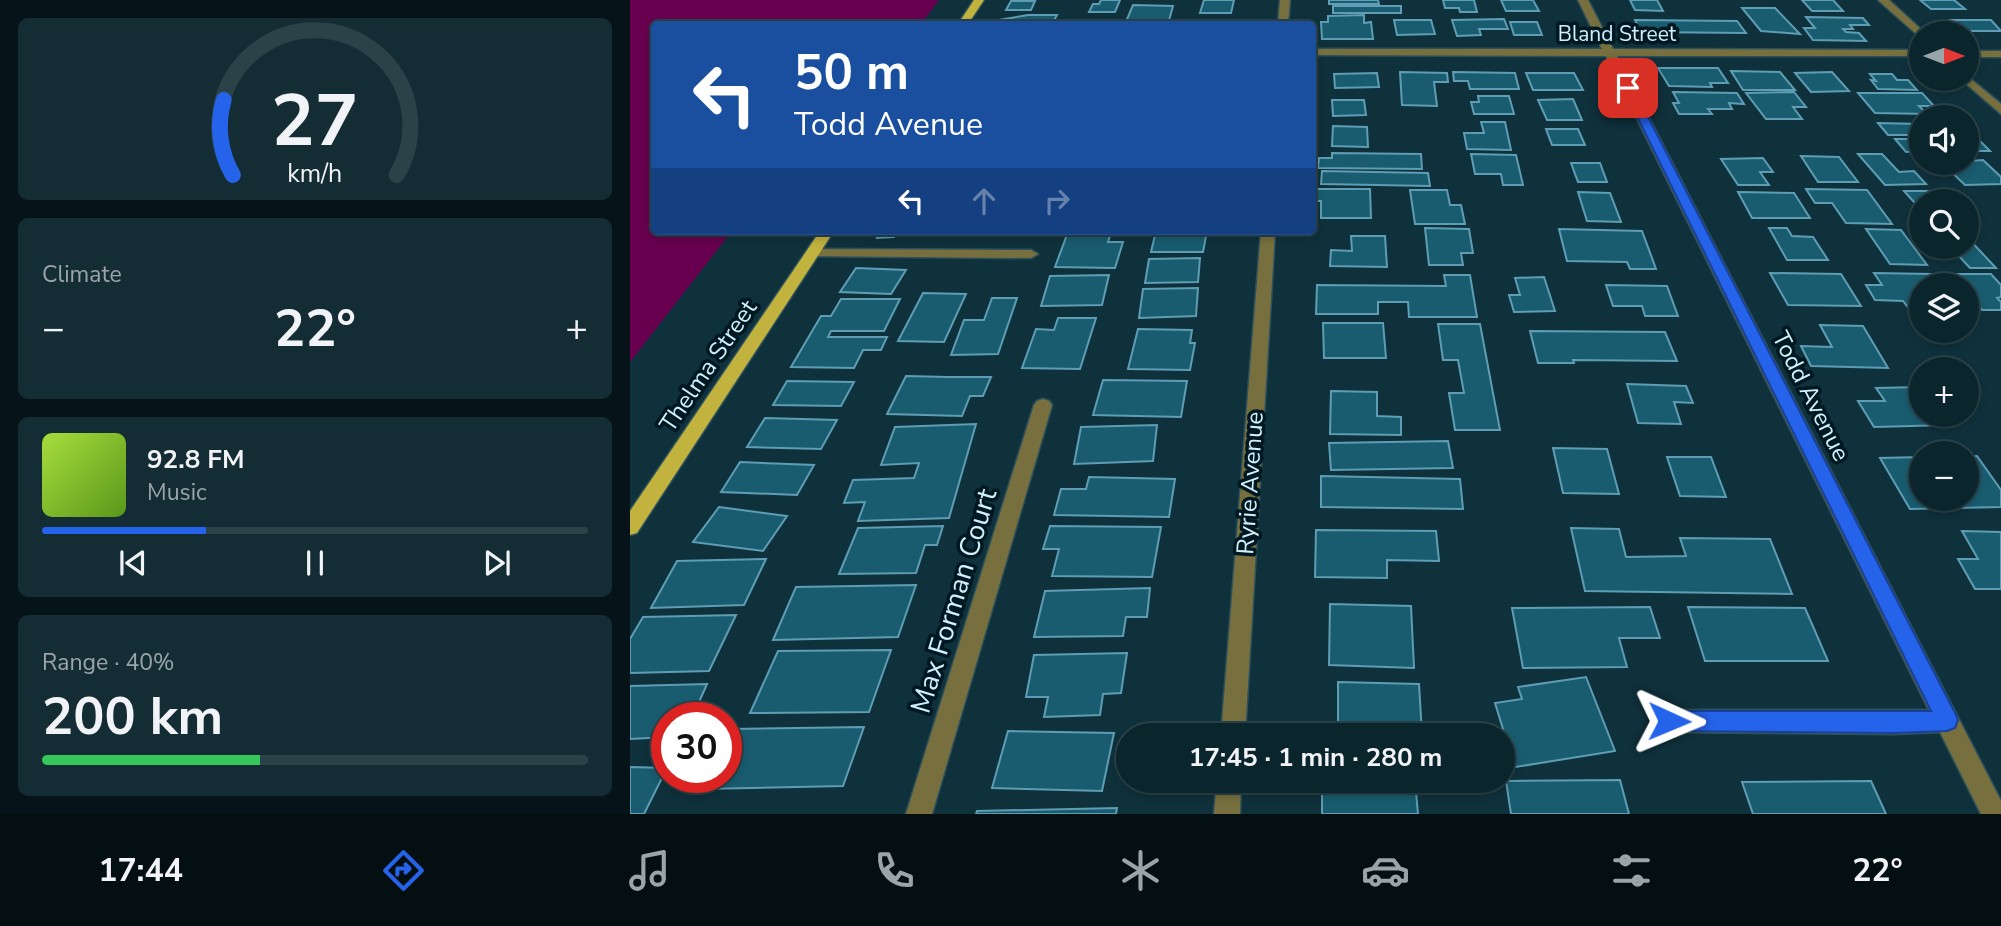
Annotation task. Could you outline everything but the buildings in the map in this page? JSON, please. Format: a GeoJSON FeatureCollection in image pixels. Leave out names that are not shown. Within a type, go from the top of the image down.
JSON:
{"type":"FeatureCollection","features":[{"type":"Feature","properties":{"kind":"main road"},"geometry":{"type":"LineString","coordinates":[[965,21],[979,0]]}},
{"type":"Feature","properties":{"kind":"main road","name":"Thelma Street"},"geometry":{"type":"LineString","coordinates":[[630,527],[824,235]]}},
{"type":"Feature","properties":{"kind":"street"},"geometry":{"type":"LineString","coordinates":[[1283,21],[1285,0]]}},
{"type":"Feature","properties":{"kind":"street","name":"Todd Avenue"},"geometry":{"type":"LineString","coordinates":[[1583,0],[1994,814]]}},
{"type":"Feature","properties":{"kind":"street"},"geometry":{"type":"LineString","coordinates":[[1883,0],[1909,24]]}},
{"type":"Feature","properties":{"kind":"street","name":"Bland Street"},"geometry":{"type":"LineString","coordinates":[[1316,52],[1909,53]]}},
{"type":"Feature","properties":{"kind":"street"},"geometry":{"type":"LineString","coordinates":[[1979,54],[2001,54]]}},
{"type":"Feature","properties":{"kind":"street"},"geometry":{"type":"LineString","coordinates":[[1979,90],[2001,110]]}},
{"type":"Feature","properties":{"kind":"street","name":"Ryrie Avenue"},"geometry":{"type":"LineString","coordinates":[[1234,723],[1268,235]]}},
{"type":"Feature","properties":{"kind":"street"},"geometry":{"type":"LineString","coordinates":[[813,253],[1031,254]]}},
{"type":"Feature","properties":{"kind":"street","name":"Max Forman Court"},"geometry":{"type":"LineString","coordinates":[[919,814],[1043,405]]}},
{"type":"Feature","properties":{"kind":"street"},"geometry":{"type":"LineString","coordinates":[[1669,721],[1895,723],[1947,720]]}},
{"type":"Feature","properties":{"kind":"street"},"geometry":{"type":"LineString","coordinates":[[1227,814],[1229,793]]}},
{"type":"Feature","properties":{"kind":"shaded area"},"geometry":{"type":"Polygon","coordinates":[[[630,0],[939,0],[923,21],[651,21],[651,235],[729,235],[630,362],[630,0]]]}},
{"type":"Feature","properties":{"kind":"route"},"geometry":{"type":"LineString","coordinates":[[1628,88],[1947,720],[1895,723],[1669,721]]}}]}
